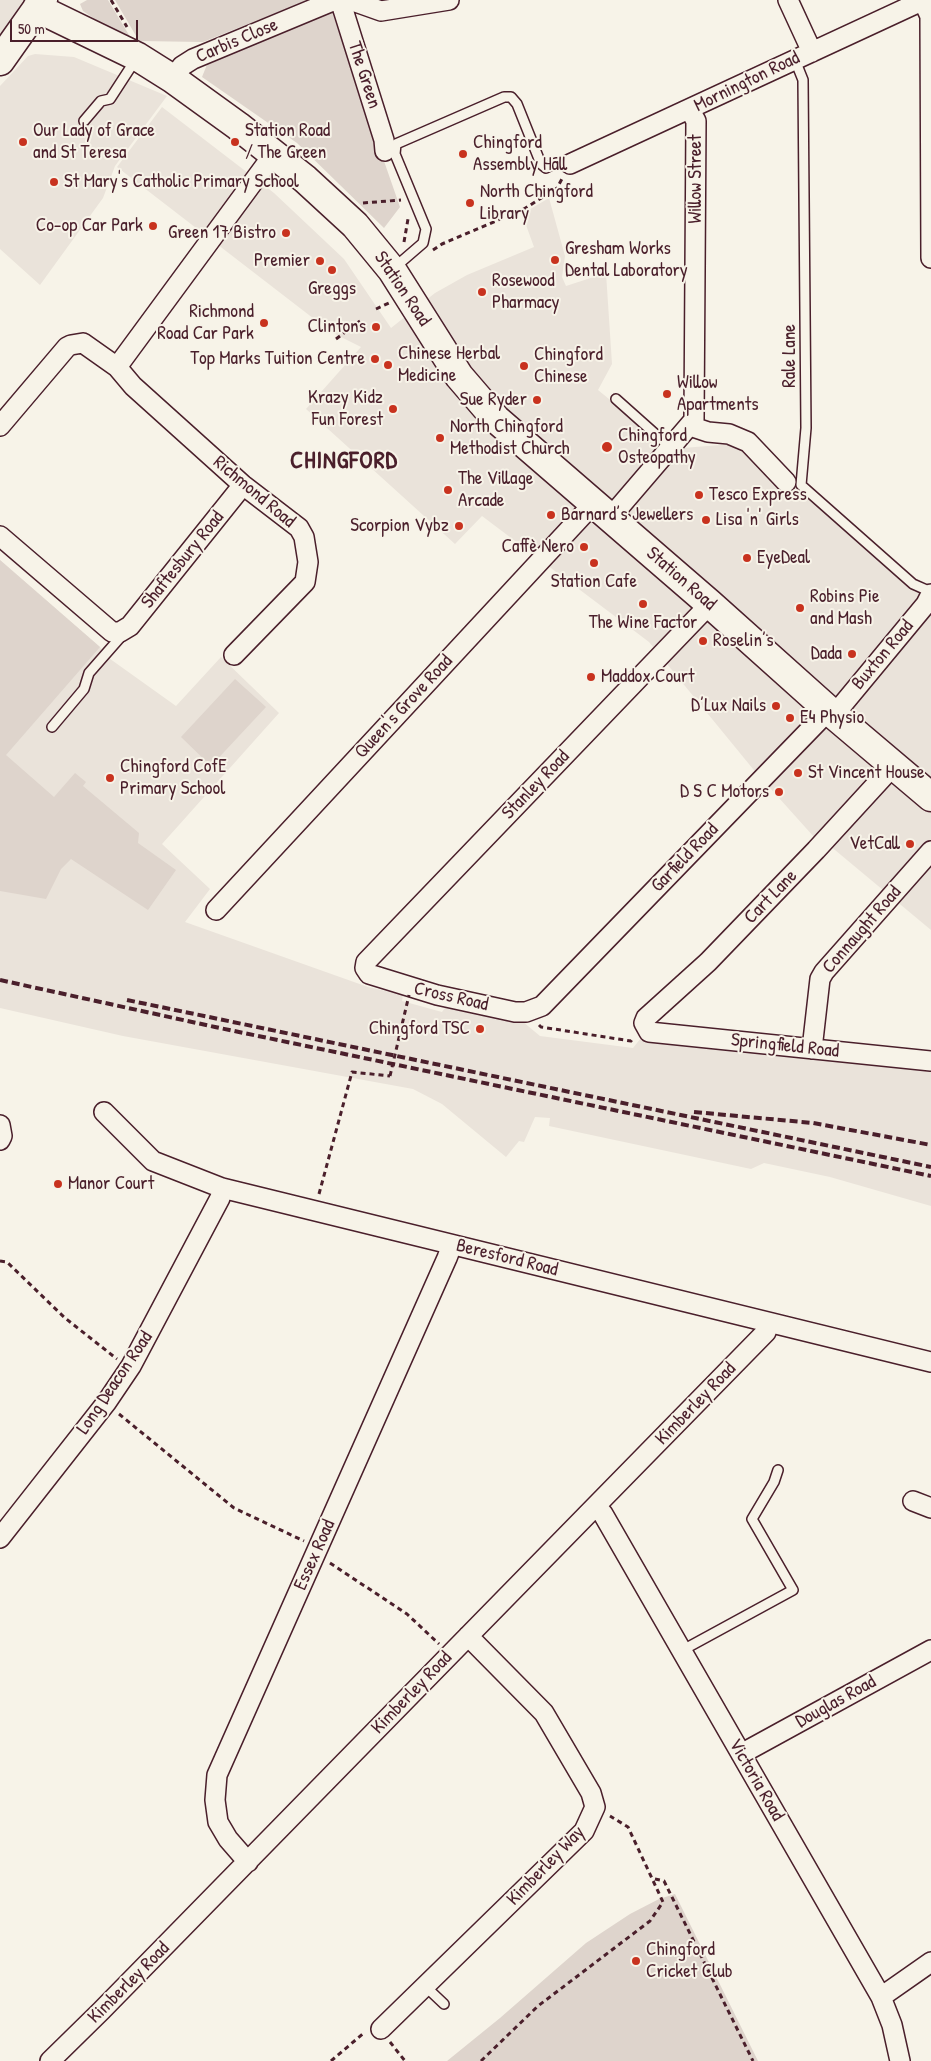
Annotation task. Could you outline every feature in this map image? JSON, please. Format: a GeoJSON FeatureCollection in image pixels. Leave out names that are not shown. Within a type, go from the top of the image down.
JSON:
{"type":"FeatureCollection","features":[{"type":"Feature","properties":{"kind":"main road","name":"Station Road"},"geometry":{"type":"LineString","coordinates":[[40,4],[138,57],[173,79],[238,126],[305,179],[400,263],[448,360],[468,388],[496,419],[931,797]]}},
{"type":"Feature","properties":{"kind":"main road"},"geometry":{"type":"LineString","coordinates":[[0,61],[40,4]]}},
{"type":"Feature","properties":{"kind":"street","name":"Carbis Close"},"geometry":{"type":"LineString","coordinates":[[173,79],[182,66],[193,59],[335,0]]}},
{"type":"Feature","properties":{"kind":"street","name":"The Green"},"geometry":{"type":"LineString","coordinates":[[340,0],[384,140],[384,151]]}},
{"type":"Feature","properties":{"kind":"street"},"geometry":{"type":"LineString","coordinates":[[350,0],[381,11],[449,0]]}},
{"type":"Feature","properties":{"kind":"street"},"geometry":{"type":"LineString","coordinates":[[788,0],[812,52]]}},
{"type":"Feature","properties":{"kind":"street"},"geometry":{"type":"LineString","coordinates":[[924,0],[930,16],[931,258]]}},
{"type":"Feature","properties":{"kind":"street","name":"Mornington Road"},"geometry":{"type":"LineString","coordinates":[[570,164],[924,0]]}},
{"type":"Feature","properties":{"kind":"street","name":"Willow Street"},"geometry":{"type":"LineString","coordinates":[[602,511],[671,448],[690,426],[696,411],[696,121],[690,110]]}},
{"type":"Feature","properties":{"kind":"street"},"geometry":{"type":"LineString","coordinates":[[117,368],[273,155]]}},
{"type":"Feature","properties":{"kind":"street","name":"Richmond Road"},"geometry":{"type":"LineString","coordinates":[[0,426],[67,347],[84,343],[117,368],[133,386],[243,485],[299,528],[307,546],[308,562],[305,582],[234,655]]}},
{"type":"Feature","properties":{"kind":"street"},"geometry":{"type":"LineString","coordinates":[[690,426],[708,432],[729,434],[748,442],[786,482]]}},
{"type":"Feature","properties":{"kind":"street","name":"Shaftesbury Road"},"geometry":{"type":"LineString","coordinates":[[125,629],[243,485]]}},
{"type":"Feature","properties":{"kind":"street","name":"Queen's Grove Road"},"geometry":{"type":"LineString","coordinates":[[216,910],[602,511]]}},
{"type":"Feature","properties":{"kind":"street"},"geometry":{"type":"LineString","coordinates":[[0,536],[112,632],[125,629]]}},
{"type":"Feature","properties":{"kind":"street","name":"Buxton Road"},"geometry":{"type":"LineString","coordinates":[[831,712],[926,604],[931,593]]}},
{"type":"Feature","properties":{"kind":"street","name":"Stanley Road"},"geometry":{"type":"LineString","coordinates":[[365,968],[366,962],[710,604]]}},
{"type":"Feature","properties":{"kind":"street","name":"Garfield Road"},"geometry":{"type":"LineString","coordinates":[[542,1006],[831,712]]}},
{"type":"Feature","properties":{"kind":"street","name":"Cart Lane"},"geometry":{"type":"LineString","coordinates":[[644,1022],[646,1018],[708,962],[816,850],[894,765]]}},
{"type":"Feature","properties":{"kind":"street","name":"Connaught Road"},"geometry":{"type":"LineString","coordinates":[[812,1049],[820,979],[931,851]]}},
{"type":"Feature","properties":{"kind":"street","name":"Cross Road"},"geometry":{"type":"LineString","coordinates":[[365,968],[370,974],[390,982],[515,1012],[526,1012],[542,1006]]}},
{"type":"Feature","properties":{"kind":"street","name":"Springfield Road"},"geometry":{"type":"LineString","coordinates":[[644,1022],[649,1032],[931,1061]]}},
{"type":"Feature","properties":{"kind":"street","name":"Beresford Road"},"geometry":{"type":"LineString","coordinates":[[104,1112],[153,1161],[222,1188],[931,1362]]}},
{"type":"Feature","properties":{"kind":"street"},"geometry":{"type":"LineString","coordinates":[[0,1125],[2,1136],[0,1140]]}},
{"type":"Feature","properties":{"kind":"street","name":"Long Deacon Road"},"geometry":{"type":"LineString","coordinates":[[0,1538],[106,1403],[131,1366],[220,1198],[222,1188]]}},
{"type":"Feature","properties":{"kind":"street","name":"Essex Road"},"geometry":{"type":"LineString","coordinates":[[248,1862],[228,1840],[218,1822],[215,1800],[217,1775],[452,1244]]}},
{"type":"Feature","properties":{"kind":"street","name":"Kimberley Road"},"geometry":{"type":"LineString","coordinates":[[50,2061],[248,1862],[766,1332],[769,1323]]}},
{"type":"Feature","properties":{"kind":"street"},"geometry":{"type":"LineString","coordinates":[[913,1501],[931,1508]]}},
{"type":"Feature","properties":{"kind":"street","name":"Victoria Road"},"geometry":{"type":"LineString","coordinates":[[596,1506],[603,1514],[881,1997],[892,2025],[900,2061]]}},
{"type":"Feature","properties":{"kind":"street","name":"Kimberley Way"},"geometry":{"type":"LineString","coordinates":[[381,2029],[584,1831],[594,1807],[591,1793],[544,1713],[468,1636]]}},
{"type":"Feature","properties":{"kind":"street","name":"Douglas Road"},"geometry":{"type":"LineString","coordinates":[[741,1754],[931,1650]]}},
{"type":"Feature","properties":{"kind":"street"},"geometry":{"type":"LineString","coordinates":[[881,1997],[931,1962]]}},
{"type":"Feature","properties":{"kind":"lane"},"geometry":{"type":"LineString","coordinates":[[84,121],[101,101],[110,99],[138,57]]}},
{"type":"Feature","properties":{"kind":"lane","name":"Rale Lane"},"geometry":{"type":"LineString","coordinates":[[795,60],[803,80],[806,428],[801,485],[913,584],[931,593]]}},
{"type":"Feature","properties":{"kind":"lane"},"geometry":{"type":"LineString","coordinates":[[400,263],[423,243],[426,229],[395,154],[396,144],[504,97],[511,97],[517,104],[541,164],[546,168],[556,163],[570,164]]}},
{"type":"Feature","properties":{"kind":"lane"},"geometry":{"type":"LineString","coordinates":[[616,400],[671,448]]}},
{"type":"Feature","properties":{"kind":"lane"},"geometry":{"type":"LineString","coordinates":[[52,727],[84,689],[89,674],[125,629]]}},
{"type":"Feature","properties":{"kind":"lane"},"geometry":{"type":"LineString","coordinates":[[681,1651],[793,1590],[752,1519],[774,1482],[778,1470]]}},
{"type":"Feature","properties":{"kind":"lane"},"geometry":{"type":"LineString","coordinates":[[425,1986],[444,2004]]}},
{"type":"Feature","properties":{"kind":"path"},"geometry":{"type":"LineString","coordinates":[[442,244],[524,209],[558,188]]}},
{"type":"Feature","properties":{"kind":"path"},"geometry":{"type":"LineString","coordinates":[[399,192],[404,207]]}},
{"type":"Feature","properties":{"kind":"path"},"geometry":{"type":"LineString","coordinates":[[340,211],[350,204],[402,200]]}},
{"type":"Feature","properties":{"kind":"path"},"geometry":{"type":"LineString","coordinates":[[400,263],[408,220],[406,213]]}},
{"type":"Feature","properties":{"kind":"path"},"geometry":{"type":"LineString","coordinates":[[336,339],[360,321]]}},
{"type":"Feature","properties":{"kind":"path"},"geometry":{"type":"LineString","coordinates":[[319,1195],[352,1072],[390,1076],[409,996]]}},
{"type":"Feature","properties":{"kind":"path"},"geometry":{"type":"LineString","coordinates":[[541,1028],[631,1041]]}},
{"type":"Feature","properties":{"kind":"path"},"geometry":{"type":"LineString","coordinates":[[0,1261],[7,1262],[65,1318],[112,1356],[131,1366]]}},
{"type":"Feature","properties":{"kind":"path"},"geometry":{"type":"LineString","coordinates":[[106,1403],[234,1508],[304,1541],[316,1553],[406,1614],[450,1654]]}},
{"type":"Feature","properties":{"kind":"path"},"geometry":{"type":"LineString","coordinates":[[481,2061],[538,2006],[650,1921],[663,1902],[654,1879],[628,1828],[594,1807]]}},
{"type":"Feature","properties":{"kind":"path"},"geometry":{"type":"LineString","coordinates":[[654,1879],[664,1881],[752,2061]]}},
{"type":"Feature","properties":{"kind":"path"},"geometry":{"type":"LineString","coordinates":[[331,2061],[370,2027],[381,2029],[405,2061]]}},
{"type":"Feature","properties":{"kind":"shaded area"},"geometry":{"type":"Polygon","coordinates":[[[0,0],[30,0],[0,39],[0,0]]]}},
{"type":"Feature","properties":{"kind":"shaded area"},"geometry":{"type":"Polygon","coordinates":[[[87,0],[108,0],[129,35],[126,36],[105,26],[83,11],[80,4],[87,0]]]}},
{"type":"Feature","properties":{"kind":"shaded area"},"geometry":{"type":"Polygon","coordinates":[[[115,0],[308,0],[203,42],[139,41],[115,0]]]}},
{"type":"Feature","properties":{"kind":"shaded area"},"geometry":{"type":"Polygon","coordinates":[[[332,12],[400,207],[384,228],[297,143],[202,77],[208,62],[332,12]]]}},
{"type":"Feature","properties":{"kind":"shaded area","name":"St Mary's Catholic Primary School"},"geometry":{"type":"Polygon","coordinates":[[[35,54],[74,57],[167,96],[115,166],[103,198],[40,285],[0,249],[0,86],[28,56],[35,54]]]}},
{"type":"Feature","properties":{"kind":"shaded area"},"geometry":{"type":"Polygon","coordinates":[[[162,107],[274,193],[344,259],[391,328],[435,293],[467,275],[534,247],[522,214],[549,198],[565,256],[562,277],[566,286],[606,273],[612,364],[598,390],[670,449],[733,444],[754,452],[915,592],[931,587],[931,930],[829,845],[814,837],[753,769],[649,642],[482,516],[455,544],[306,409],[361,347],[331,332],[117,167],[162,107]]]}},
{"type":"Feature","properties":{"kind":"shaded area"},"geometry":{"type":"Polygon","coordinates":[[[0,560],[100,647],[106,656],[176,706],[221,657],[279,713],[162,844],[210,889],[185,922],[368,987],[403,995],[402,1001],[442,1012],[447,1005],[522,1021],[540,1036],[633,1048],[641,1038],[931,1068],[931,1206],[830,1177],[764,1163],[751,1169],[549,1126],[550,1118],[535,1117],[524,1142],[519,1141],[506,1157],[442,1104],[413,1089],[123,1036],[0,1008],[0,560]]]}},
{"type":"Feature","properties":{"kind":"shaded area"},"geometry":{"type":"Polygon","coordinates":[[[0,560],[100,647],[6,755],[54,797],[75,773],[86,782],[83,786],[139,833],[138,843],[176,870],[148,910],[71,859],[61,869],[46,899],[0,891],[0,560]]]}},
{"type":"Feature","properties":{"kind":"shaded area"},"geometry":{"type":"Polygon","coordinates":[[[235,679],[266,707],[211,766],[181,737],[235,679]]]}},
{"type":"Feature","properties":{"kind":"shaded area","name":"Chingford Cricket Club"},"geometry":{"type":"Polygon","coordinates":[[[675,1894],[758,2061],[447,2061],[500,2018],[586,1943],[630,1914],[659,1899],[675,1894]]]}},
{"type":"Feature","properties":{"kind":"railway"},"geometry":{"type":"LineString","coordinates":[[0,980],[215,1027],[931,1176]]}},
{"type":"Feature","properties":{"kind":"railway"},"geometry":{"type":"LineString","coordinates":[[127,1000],[931,1167]]}},
{"type":"Feature","properties":{"kind":"railway"},"geometry":{"type":"LineString","coordinates":[[694,1112],[813,1123],[931,1145]]}},
{"type":"Feature","properties":{"kind":"place","name":"Our Lady of Grace and St Teresa"},"geometry":{"type":"Point","coordinates":[23,142]}},
{"type":"Feature","properties":{"kind":"place","name":"Station Road / The Green"},"geometry":{"type":"Point","coordinates":[235,142]}},
{"type":"Feature","properties":{"kind":"place","name":"Chingford Assembly Hall"},"geometry":{"type":"Point","coordinates":[463,154]}},
{"type":"Feature","properties":{"kind":"place","name":"St Mary's Catholic Primary School"},"geometry":{"type":"Point","coordinates":[54,182]}},
{"type":"Feature","properties":{"kind":"place","name":"North Chingford Library"},"geometry":{"type":"Point","coordinates":[470,203]}},
{"type":"Feature","properties":{"kind":"place","name":"Co-op Car Park"},"geometry":{"type":"Point","coordinates":[153,226]}},
{"type":"Feature","properties":{"kind":"place","name":"Green 17 Bistro"},"geometry":{"type":"Point","coordinates":[286,233]}},
{"type":"Feature","properties":{"kind":"place","name":"Gresham Works Dental Laboratory"},"geometry":{"type":"Point","coordinates":[555,260]}},
{"type":"Feature","properties":{"kind":"place","name":"Premier"},"geometry":{"type":"Point","coordinates":[320,261]}},
{"type":"Feature","properties":{"kind":"place","name":"Greggs"},"geometry":{"type":"Point","coordinates":[332,270]}},
{"type":"Feature","properties":{"kind":"place","name":"Rosewood Pharmacy"},"geometry":{"type":"Point","coordinates":[482,292]}},
{"type":"Feature","properties":{"kind":"place","name":"Richmond Road Car Park"},"geometry":{"type":"Point","coordinates":[264,323]}},
{"type":"Feature","properties":{"kind":"place","name":"Clintons"},"geometry":{"type":"Point","coordinates":[376,327]}},
{"type":"Feature","properties":{"kind":"place","name":"Top Marks Tuition Centre"},"geometry":{"type":"Point","coordinates":[375,359]}},
{"type":"Feature","properties":{"kind":"place","name":"Chinese Herbal Medicine"},"geometry":{"type":"Point","coordinates":[388,365]}},
{"type":"Feature","properties":{"kind":"place","name":"Chingford Chinese"},"geometry":{"type":"Point","coordinates":[524,366]}},
{"type":"Feature","properties":{"kind":"place","name":"Willow Apartments"},"geometry":{"type":"Point","coordinates":[667,394]}},
{"type":"Feature","properties":{"kind":"place","name":"Sue Ryder"},"geometry":{"type":"Point","coordinates":[537,400]}},
{"type":"Feature","properties":{"kind":"place","name":"Krazy Kidz Fun Forest"},"geometry":{"type":"Point","coordinates":[393,409]}},
{"type":"Feature","properties":{"kind":"place","name":"North Chingford Methodist Church"},"geometry":{"type":"Point","coordinates":[440,438]}},
{"type":"Feature","properties":{"kind":"place","name":"Chingford Osteopathy"},"geometry":{"type":"Point","coordinates":[607,447]}},
{"type":"Feature","properties":{"kind":"place","name":"The Village Arcade"},"geometry":{"type":"Point","coordinates":[448,490]}},
{"type":"Feature","properties":{"kind":"place","name":"Tesco Express"},"geometry":{"type":"Point","coordinates":[699,495]}},
{"type":"Feature","properties":{"kind":"place","name":"Barnard’s Jewellers"},"geometry":{"type":"Point","coordinates":[551,515]}},
{"type":"Feature","properties":{"kind":"place","name":"Lisa 'n' Girls"},"geometry":{"type":"Point","coordinates":[706,520]}},
{"type":"Feature","properties":{"kind":"place","name":"Scorpion Vybz"},"geometry":{"type":"Point","coordinates":[459,526]}},
{"type":"Feature","properties":{"kind":"place","name":"Caffè Nero"},"geometry":{"type":"Point","coordinates":[584,547]}},
{"type":"Feature","properties":{"kind":"place","name":"EyeDeal"},"geometry":{"type":"Point","coordinates":[747,558]}},
{"type":"Feature","properties":{"kind":"place","name":"Station Cafe"},"geometry":{"type":"Point","coordinates":[594,563]}},
{"type":"Feature","properties":{"kind":"place","name":"The Wine Factor"},"geometry":{"type":"Point","coordinates":[643,604]}},
{"type":"Feature","properties":{"kind":"place","name":"Robins Pie and Mash"},"geometry":{"type":"Point","coordinates":[800,608]}},
{"type":"Feature","properties":{"kind":"place","name":"Roselin’s"},"geometry":{"type":"Point","coordinates":[703,641]}},
{"type":"Feature","properties":{"kind":"place","name":"Dada"},"geometry":{"type":"Point","coordinates":[852,654]}},
{"type":"Feature","properties":{"kind":"place","name":"Maddox Court"},"geometry":{"type":"Point","coordinates":[591,677]}},
{"type":"Feature","properties":{"kind":"place","name":"D’Lux Nails"},"geometry":{"type":"Point","coordinates":[776,706]}},
{"type":"Feature","properties":{"kind":"place","name":"E4 Physio"},"geometry":{"type":"Point","coordinates":[790,718]}},
{"type":"Feature","properties":{"kind":"place","name":"St Vincent House"},"geometry":{"type":"Point","coordinates":[798,773]}},
{"type":"Feature","properties":{"kind":"place","name":"Chingford CofE Primary School"},"geometry":{"type":"Point","coordinates":[110,778]}},
{"type":"Feature","properties":{"kind":"place","name":"D S C Motors"},"geometry":{"type":"Point","coordinates":[779,792]}},
{"type":"Feature","properties":{"kind":"place","name":"VetCall"},"geometry":{"type":"Point","coordinates":[910,844]}},
{"type":"Feature","properties":{"kind":"place","name":"Chingford TSC"},"geometry":{"type":"Point","coordinates":[480,1029]}},
{"type":"Feature","properties":{"kind":"place","name":"Manor Court"},"geometry":{"type":"Point","coordinates":[58,1184]}},
{"type":"Feature","properties":{"kind":"place","name":"Chingford Cricket Club"},"geometry":{"type":"Point","coordinates":[636,1961]}},
{"type":"Feature","properties":{"kind":"district","name":"CHINGFORD"},"geometry":{"type":"Point","coordinates":[344,462]}}]}
